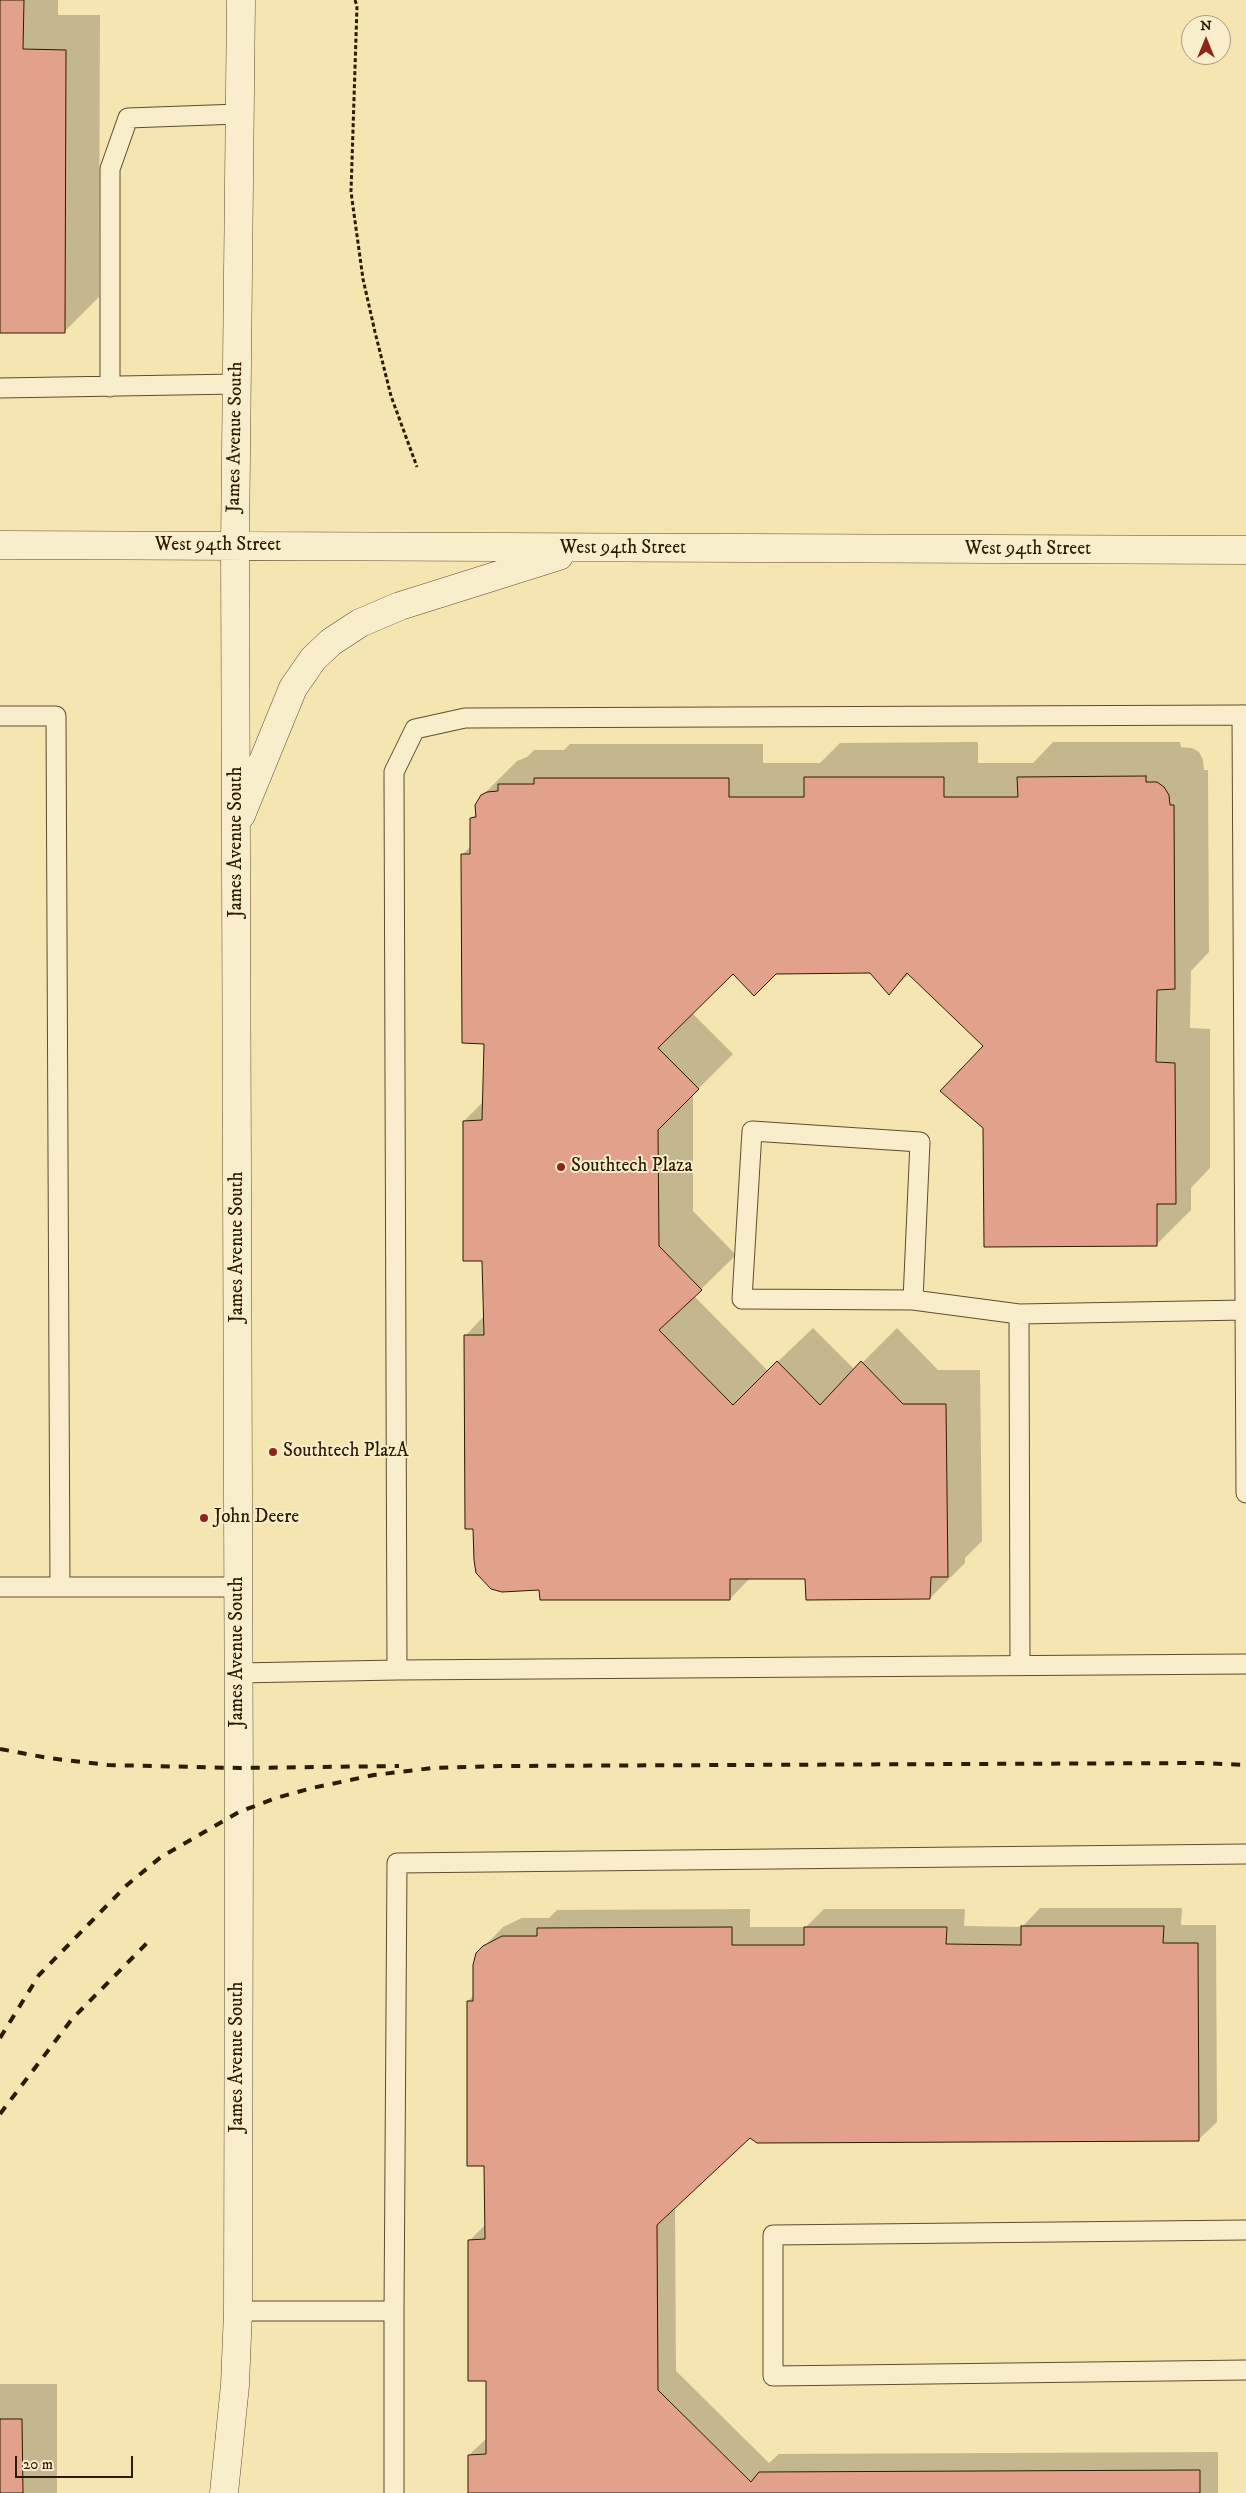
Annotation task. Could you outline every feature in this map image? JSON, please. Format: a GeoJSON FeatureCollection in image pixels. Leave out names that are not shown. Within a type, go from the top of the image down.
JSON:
{"type":"FeatureCollection","features":[{"type":"Feature","properties":{"kind":"street","name":"James Avenue South"},"geometry":{"type":"LineString","coordinates":[[224,2493],[235,2385],[238,2312],[237,826],[235,546],[241,0]]}},
{"type":"Feature","properties":{"kind":"street","name":"West 94th Street"},"geometry":{"type":"LineString","coordinates":[[0,545],[584,549],[1246,550]]}},
{"type":"Feature","properties":{"kind":"street"},"geometry":{"type":"LineString","coordinates":[[237,826],[293,688],[313,659],[331,642],[360,623],[400,606],[584,549]]}},
{"type":"Feature","properties":{"kind":"lane"},"geometry":{"type":"LineString","coordinates":[[110,387],[110,169],[128,118],[239,114]]}},
{"type":"Feature","properties":{"kind":"lane"},"geometry":{"type":"LineString","coordinates":[[0,388],[237,384]]}},
{"type":"Feature","properties":{"kind":"lane"},"geometry":{"type":"LineString","coordinates":[[397,1670],[394,772],[415,729],[465,718],[1244,715],[1246,1493]]}},
{"type":"Feature","properties":{"kind":"lane"},"geometry":{"type":"LineString","coordinates":[[0,716],[56,716],[60,1586]]}},
{"type":"Feature","properties":{"kind":"lane"},"geometry":{"type":"LineString","coordinates":[[913,1300],[920,1142],[752,1131],[742,1299],[913,1300],[1019,1314],[1245,1310]]}},
{"type":"Feature","properties":{"kind":"lane"},"geometry":{"type":"LineString","coordinates":[[1019,1314],[1020,1665]]}},
{"type":"Feature","properties":{"kind":"lane"},"geometry":{"type":"LineString","coordinates":[[0,1587],[238,1586]]}},
{"type":"Feature","properties":{"kind":"lane"},"geometry":{"type":"LineString","coordinates":[[238,1673],[397,1670],[1246,1664]]}},
{"type":"Feature","properties":{"kind":"lane"},"geometry":{"type":"LineString","coordinates":[[394,2493],[397,1863],[1246,1854]]}},
{"type":"Feature","properties":{"kind":"lane"},"geometry":{"type":"LineString","coordinates":[[1246,2230],[773,2235],[773,2376],[1246,2370]]}},
{"type":"Feature","properties":{"kind":"lane"},"geometry":{"type":"LineString","coordinates":[[238,2312],[394,2311]]}},
{"type":"Feature","properties":{"kind":"path"},"geometry":{"type":"LineString","coordinates":[[355,0],[357,6],[351,192],[363,279],[375,332],[391,396],[417,467]]}},
{"type":"Feature","properties":{"kind":"building"},"geometry":{"type":"Polygon","coordinates":[[[0,0],[24,0],[23,49],[66,50],[65,333],[0,333],[0,0]]]}},
{"type":"Feature","properties":{"kind":"building","name":"Southtech Plaza"},"geometry":{"type":"Polygon","coordinates":[[[1146,776],[1146,782],[1157,782],[1164,787],[1169,795],[1170,805],[1174,805],[1175,989],[1157,990],[1156,1062],[1175,1063],[1176,1204],[1157,1204],[1157,1246],[984,1247],[983,1128],[940,1091],[983,1046],[907,973],[889,995],[870,973],[776,974],[754,996],[733,974],[658,1048],[699,1089],[658,1130],[659,1246],[702,1290],[659,1330],[733,1405],[777,1361],[820,1405],[861,1361],[903,1404],[946,1404],[948,1577],[931,1577],[930,1599],[806,1600],[805,1579],[730,1579],[730,1600],[540,1600],[539,1590],[502,1592],[491,1589],[476,1573],[473,1529],[465,1529],[464,1335],[484,1335],[482,1261],[463,1261],[463,1121],[482,1120],[484,1044],[462,1043],[461,854],[470,854],[470,818],[476,817],[475,805],[481,795],[487,792],[498,791],[498,784],[534,784],[534,778],[729,778],[729,797],[804,797],[804,777],[944,777],[944,797],[1018,797],[1017,777],[1146,776]]]}},
{"type":"Feature","properties":{"kind":"building"},"geometry":{"type":"Polygon","coordinates":[[[1021,1926],[1164,1926],[1163,1943],[1198,1943],[1199,2141],[757,2143],[750,2138],[657,2225],[658,2390],[751,2482],[759,2472],[1200,2470],[1200,2493],[468,2493],[468,2455],[486,2454],[486,2381],[468,2381],[468,2240],[485,2239],[484,2166],[467,2166],[467,2001],[473,2001],[473,1965],[476,1953],[483,1946],[502,1936],[537,1936],[537,1928],[732,1927],[732,1945],[804,1945],[804,1927],[947,1927],[946,1944],[1021,1945],[1021,1926]]]}},
{"type":"Feature","properties":{"kind":"building"},"geometry":{"type":"Polygon","coordinates":[[[0,2419],[22,2419],[23,2493],[0,2493],[0,2419]]]}},
{"type":"Feature","properties":{"kind":"railway"},"geometry":{"type":"LineString","coordinates":[[0,1749],[48,1758],[108,1765],[239,1768],[399,1766]]}},
{"type":"Feature","properties":{"kind":"railway"},"geometry":{"type":"LineString","coordinates":[[0,2038],[39,1975],[127,1885],[161,1857],[239,1812],[276,1798],[312,1788],[374,1775],[433,1768],[500,1766],[1201,1763],[1246,1765]]}},
{"type":"Feature","properties":{"kind":"railway"},"geometry":{"type":"LineString","coordinates":[[0,2114],[72,2019],[150,1940]]}},
{"type":"Feature","properties":{"kind":"place","name":"Southtech Plaza"},"geometry":{"type":"Point","coordinates":[561,1167]}},
{"type":"Feature","properties":{"kind":"place","name":"Southtech PlazA"},"geometry":{"type":"Point","coordinates":[273,1452]}},
{"type":"Feature","properties":{"kind":"place","name":"John Deere"},"geometry":{"type":"Point","coordinates":[204,1518]}}]}
